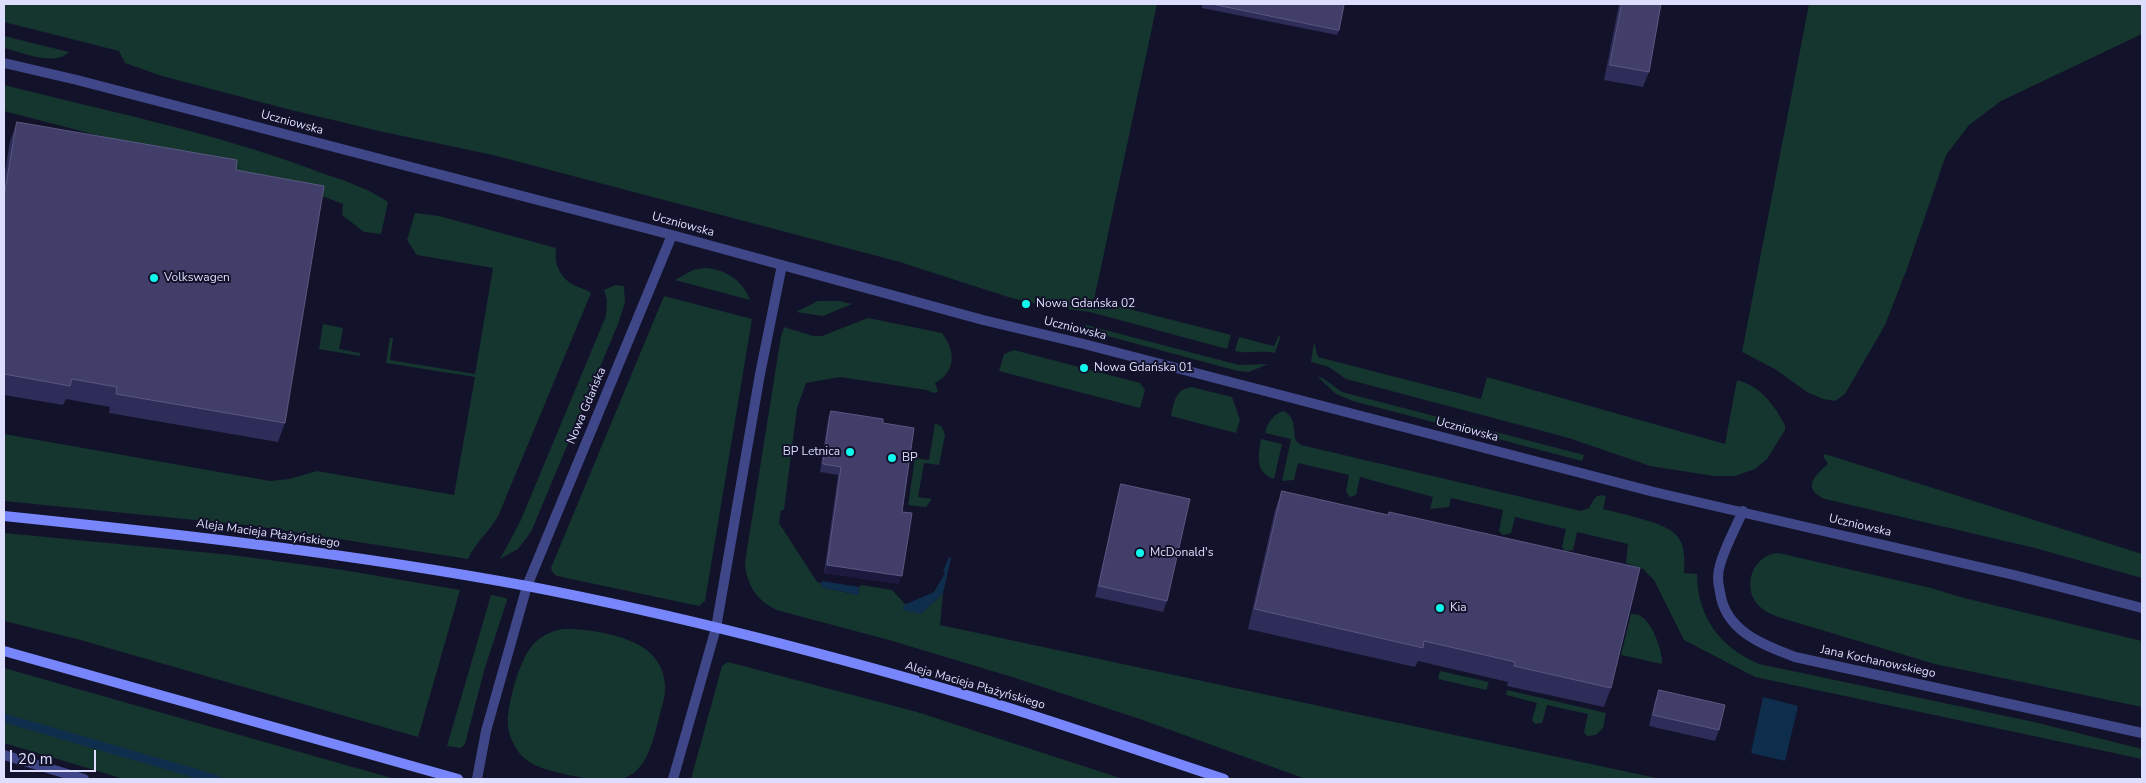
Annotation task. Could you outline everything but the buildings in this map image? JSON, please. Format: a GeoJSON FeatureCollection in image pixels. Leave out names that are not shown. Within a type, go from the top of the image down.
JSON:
{"type":"FeatureCollection","features":[{"type":"Feature","properties":{"kind":"main road","name":"Aleja Macieja Płażyńskiego"},"geometry":{"type":"LineString","coordinates":[[4,516],[271,545],[527,586],[775,642],[1005,707],[1224,779]]}},
{"type":"Feature","properties":{"kind":"main road"},"geometry":{"type":"LineString","coordinates":[[4,651],[458,779]]}},
{"type":"Feature","properties":{"kind":"street","name":"Uczniowska"},"geometry":{"type":"LineString","coordinates":[[4,63],[86,82],[672,235],[982,320],[1084,344],[1654,492],[2023,577],[2142,608]]}},
{"type":"Feature","properties":{"kind":"street","name":"Nowa Gdańska"},"geometry":{"type":"LineString","coordinates":[[527,586],[672,235]]}},
{"type":"Feature","properties":{"kind":"street"},"geometry":{"type":"LineString","coordinates":[[673,779],[716,628],[760,374],[782,264]]}},
{"type":"Feature","properties":{"kind":"street","name":"Jana Kochanowskiego"},"geometry":{"type":"LineString","coordinates":[[1742,511],[1719,566],[1718,582],[1721,600],[1729,617],[1744,633],[1763,645],[1795,656],[2142,733]]}},
{"type":"Feature","properties":{"kind":"street"},"geometry":{"type":"LineString","coordinates":[[478,779],[486,730],[527,586]]}},
{"type":"Feature","properties":{"kind":"street"},"geometry":{"type":"LineString","coordinates":[[4,755],[84,779]]}},
{"type":"Feature","properties":{"kind":"green space"},"geometry":{"type":"Polygon","coordinates":[[[4,4],[1157,4],[1094,300],[1231,335],[1227,349],[1090,312],[1045,306],[1008,297],[900,262],[493,155],[379,131],[162,76],[125,63],[119,51],[4,22],[4,4]]]}},
{"type":"Feature","properties":{"kind":"green space"},"geometry":{"type":"Polygon","coordinates":[[[1809,4],[2142,4],[2142,34],[2001,101],[1969,125],[1946,155],[1908,266],[1885,325],[1845,394],[1835,401],[1823,399],[1807,392],[1775,369],[1742,352],[1809,4]]]}},
{"type":"Feature","properties":{"kind":"green space"},"geometry":{"type":"Polygon","coordinates":[[[4,36],[69,52],[55,58],[28,55],[4,48],[4,36]]]}},
{"type":"Feature","properties":{"kind":"green space"},"geometry":{"type":"Polygon","coordinates":[[[4,85],[236,144],[351,183],[388,202],[381,234],[364,232],[342,215],[343,204],[303,189],[4,111],[4,85]]]}},
{"type":"Feature","properties":{"kind":"green space"},"geometry":{"type":"Polygon","coordinates":[[[415,213],[439,216],[556,248],[557,265],[562,275],[570,283],[591,293],[499,514],[468,559],[255,526],[4,501],[4,434],[270,481],[289,479],[317,471],[454,495],[475,377],[386,363],[390,338],[393,338],[390,360],[475,374],[493,268],[417,255],[407,240],[415,213]]]}},
{"type":"Feature","properties":{"kind":"green space"},"geometry":{"type":"Polygon","coordinates":[[[704,268],[726,273],[738,281],[750,300],[675,280],[693,270],[704,268]]]}},
{"type":"Feature","properties":{"kind":"green space"},"geometry":{"type":"Polygon","coordinates":[[[615,285],[624,286],[625,302],[618,324],[531,532],[518,549],[500,559],[520,522],[606,316],[607,300],[604,290],[615,285]]]}},
{"type":"Feature","properties":{"kind":"green space"},"geometry":{"type":"Polygon","coordinates":[[[664,296],[752,319],[705,601],[699,606],[557,576],[551,568],[664,296]]]}},
{"type":"Feature","properties":{"kind":"green space"},"geometry":{"type":"Polygon","coordinates":[[[818,301],[839,301],[852,304],[823,316],[796,312],[818,301]]]}},
{"type":"Feature","properties":{"kind":"green space"},"geometry":{"type":"Polygon","coordinates":[[[868,318],[942,333],[950,347],[952,361],[947,373],[935,383],[938,392],[933,393],[927,390],[840,377],[806,383],[797,408],[784,510],[781,510],[779,523],[817,582],[821,583],[821,587],[858,595],[859,587],[862,585],[892,590],[906,605],[904,606],[921,614],[943,593],[940,625],[1661,779],[1306,779],[1140,719],[1012,677],[889,640],[772,608],[760,598],[751,586],[745,562],[781,336],[784,327],[813,336],[822,336],[868,318]]]}},
{"type":"Feature","properties":{"kind":"green space"},"geometry":{"type":"Polygon","coordinates":[[[323,324],[343,328],[339,349],[360,353],[360,356],[319,349],[323,324]]]}},
{"type":"Feature","properties":{"kind":"green space"},"geometry":{"type":"Polygon","coordinates":[[[1086,325],[1239,365],[1268,364],[1249,372],[1238,371],[1085,330],[1086,325]]]}},
{"type":"Feature","properties":{"kind":"green space"},"geometry":{"type":"Polygon","coordinates":[[[1279,335],[1280,338],[1275,353],[1235,351],[1239,337],[1274,346],[1279,335]]]}},
{"type":"Feature","properties":{"kind":"green space"},"geometry":{"type":"Polygon","coordinates":[[[1314,342],[1318,357],[1481,399],[1487,377],[1725,444],[1737,380],[1753,387],[1766,397],[1785,425],[1785,430],[1767,459],[1755,469],[1735,476],[1714,476],[1650,466],[1569,438],[1346,379],[1329,367],[1311,362],[1314,342]]]}},
{"type":"Feature","properties":{"kind":"green space"},"geometry":{"type":"Polygon","coordinates":[[[1014,350],[1140,383],[1145,390],[1140,408],[999,371],[1004,354],[1014,350]]]}},
{"type":"Feature","properties":{"kind":"green space"},"geometry":{"type":"Polygon","coordinates":[[[1317,376],[1342,392],[1584,455],[1582,461],[1353,401],[1336,394],[1317,376]]]}},
{"type":"Feature","properties":{"kind":"green space"},"geometry":{"type":"Polygon","coordinates":[[[1191,387],[1232,397],[1240,420],[1236,433],[1171,416],[1174,401],[1178,394],[1191,387]]]}},
{"type":"Feature","properties":{"kind":"green space"},"geometry":{"type":"Polygon","coordinates":[[[1283,411],[1292,420],[1296,441],[1301,445],[1581,511],[1589,508],[1597,496],[1602,495],[1606,496],[1603,509],[1665,527],[1678,537],[1681,543],[1684,551],[1684,573],[1697,574],[1701,604],[1714,629],[1733,649],[1759,664],[2034,722],[2142,749],[2142,759],[1755,677],[1684,640],[1654,580],[1643,569],[1626,563],[1628,544],[1577,532],[1573,550],[1565,551],[1562,547],[1566,529],[1515,517],[1511,533],[1503,535],[1499,531],[1503,510],[1451,498],[1449,507],[1430,509],[1433,497],[1360,477],[1356,495],[1350,497],[1346,492],[1349,475],[1298,463],[1294,480],[1282,481],[1291,439],[1265,433],[1271,419],[1283,411]]]}},
{"type":"Feature","properties":{"kind":"green space"},"geometry":{"type":"Polygon","coordinates":[[[935,423],[942,427],[945,435],[939,465],[924,463],[918,497],[932,499],[926,507],[908,505],[915,458],[929,460],[935,423]]]}},
{"type":"Feature","properties":{"kind":"green space"},"geometry":{"type":"Polygon","coordinates":[[[1261,439],[1282,444],[1274,479],[1264,472],[1259,463],[1261,439]]]}},
{"type":"Feature","properties":{"kind":"green space"},"geometry":{"type":"Polygon","coordinates":[[[1825,454],[2142,554],[2142,578],[2035,548],[1825,499],[1814,491],[1812,486],[1815,477],[1828,464],[1823,456],[1825,454]]]}},
{"type":"Feature","properties":{"kind":"green space"},"geometry":{"type":"Polygon","coordinates":[[[4,533],[232,555],[343,570],[460,590],[418,737],[77,639],[4,621],[4,533]]]}},
{"type":"Feature","properties":{"kind":"green space"},"geometry":{"type":"Polygon","coordinates":[[[1778,553],[1931,588],[1960,597],[2142,641],[2142,707],[1935,664],[1775,616],[1757,604],[1750,588],[1750,580],[1756,565],[1762,559],[1778,553]]]}},
{"type":"Feature","properties":{"kind":"green space"},"geometry":{"type":"Polygon","coordinates":[[[491,595],[506,598],[507,600],[484,671],[465,744],[461,748],[447,746],[491,595]]]}},
{"type":"Feature","properties":{"kind":"green space"},"geometry":{"type":"Polygon","coordinates":[[[1631,614],[1641,616],[1650,626],[1659,646],[1662,664],[1621,655],[1631,614]]]}},
{"type":"Feature","properties":{"kind":"green space"},"geometry":{"type":"Polygon","coordinates":[[[563,629],[599,632],[625,639],[647,650],[661,668],[665,693],[654,736],[643,763],[629,776],[614,780],[600,780],[548,770],[525,759],[512,741],[508,726],[509,708],[514,685],[526,654],[541,637],[563,629]]]}},
{"type":"Feature","properties":{"kind":"green space"},"geometry":{"type":"Polygon","coordinates":[[[728,662],[917,712],[1123,779],[691,779],[722,666],[728,662]]]}},
{"type":"Feature","properties":{"kind":"green space"},"geometry":{"type":"Polygon","coordinates":[[[4,668],[395,779],[124,779],[4,743],[4,668]]]}},
{"type":"Feature","properties":{"kind":"green space"},"geometry":{"type":"Polygon","coordinates":[[[1440,671],[1489,682],[1486,690],[1438,679],[1440,671]]]}},
{"type":"Feature","properties":{"kind":"green space"},"geometry":{"type":"Polygon","coordinates":[[[1507,690],[1606,713],[1603,728],[1596,735],[1587,736],[1584,732],[1588,714],[1547,705],[1542,723],[1535,724],[1532,720],[1537,703],[1506,695],[1507,690]]]}},
{"type":"Feature","properties":{"kind":"water"},"geometry":{"type":"Polygon","coordinates":[[[949,557],[951,558],[943,593],[921,614],[903,610],[904,605],[934,592],[945,573],[943,571],[949,557]]]}},
{"type":"Feature","properties":{"kind":"water"},"geometry":{"type":"Polygon","coordinates":[[[822,581],[859,587],[858,595],[821,587],[822,581]]]}},
{"type":"Feature","properties":{"kind":"water"},"geometry":{"type":"Polygon","coordinates":[[[1763,697],[1798,706],[1785,761],[1751,753],[1763,697]]]}},
{"type":"Feature","properties":{"kind":"waterway"},"geometry":{"type":"LineString","coordinates":[[4,718],[215,779]]}},
{"type":"Feature","properties":{"kind":"place","name":"Volkswagen"},"geometry":{"type":"Point","coordinates":[154,278]}},
{"type":"Feature","properties":{"kind":"place","name":"Nowa Gdańska 02"},"geometry":{"type":"Point","coordinates":[1026,304]}},
{"type":"Feature","properties":{"kind":"place","name":"Nowa Gdańska 01"},"geometry":{"type":"Point","coordinates":[1084,368]}},
{"type":"Feature","properties":{"kind":"place","name":"BP Letnica"},"geometry":{"type":"Point","coordinates":[850,452]}},
{"type":"Feature","properties":{"kind":"place","name":"BP"},"geometry":{"type":"Point","coordinates":[892,458]}},
{"type":"Feature","properties":{"kind":"place","name":"McDonald's"},"geometry":{"type":"Point","coordinates":[1140,553]}},
{"type":"Feature","properties":{"kind":"place","name":"Kia"},"geometry":{"type":"Point","coordinates":[1440,608]}}]}
